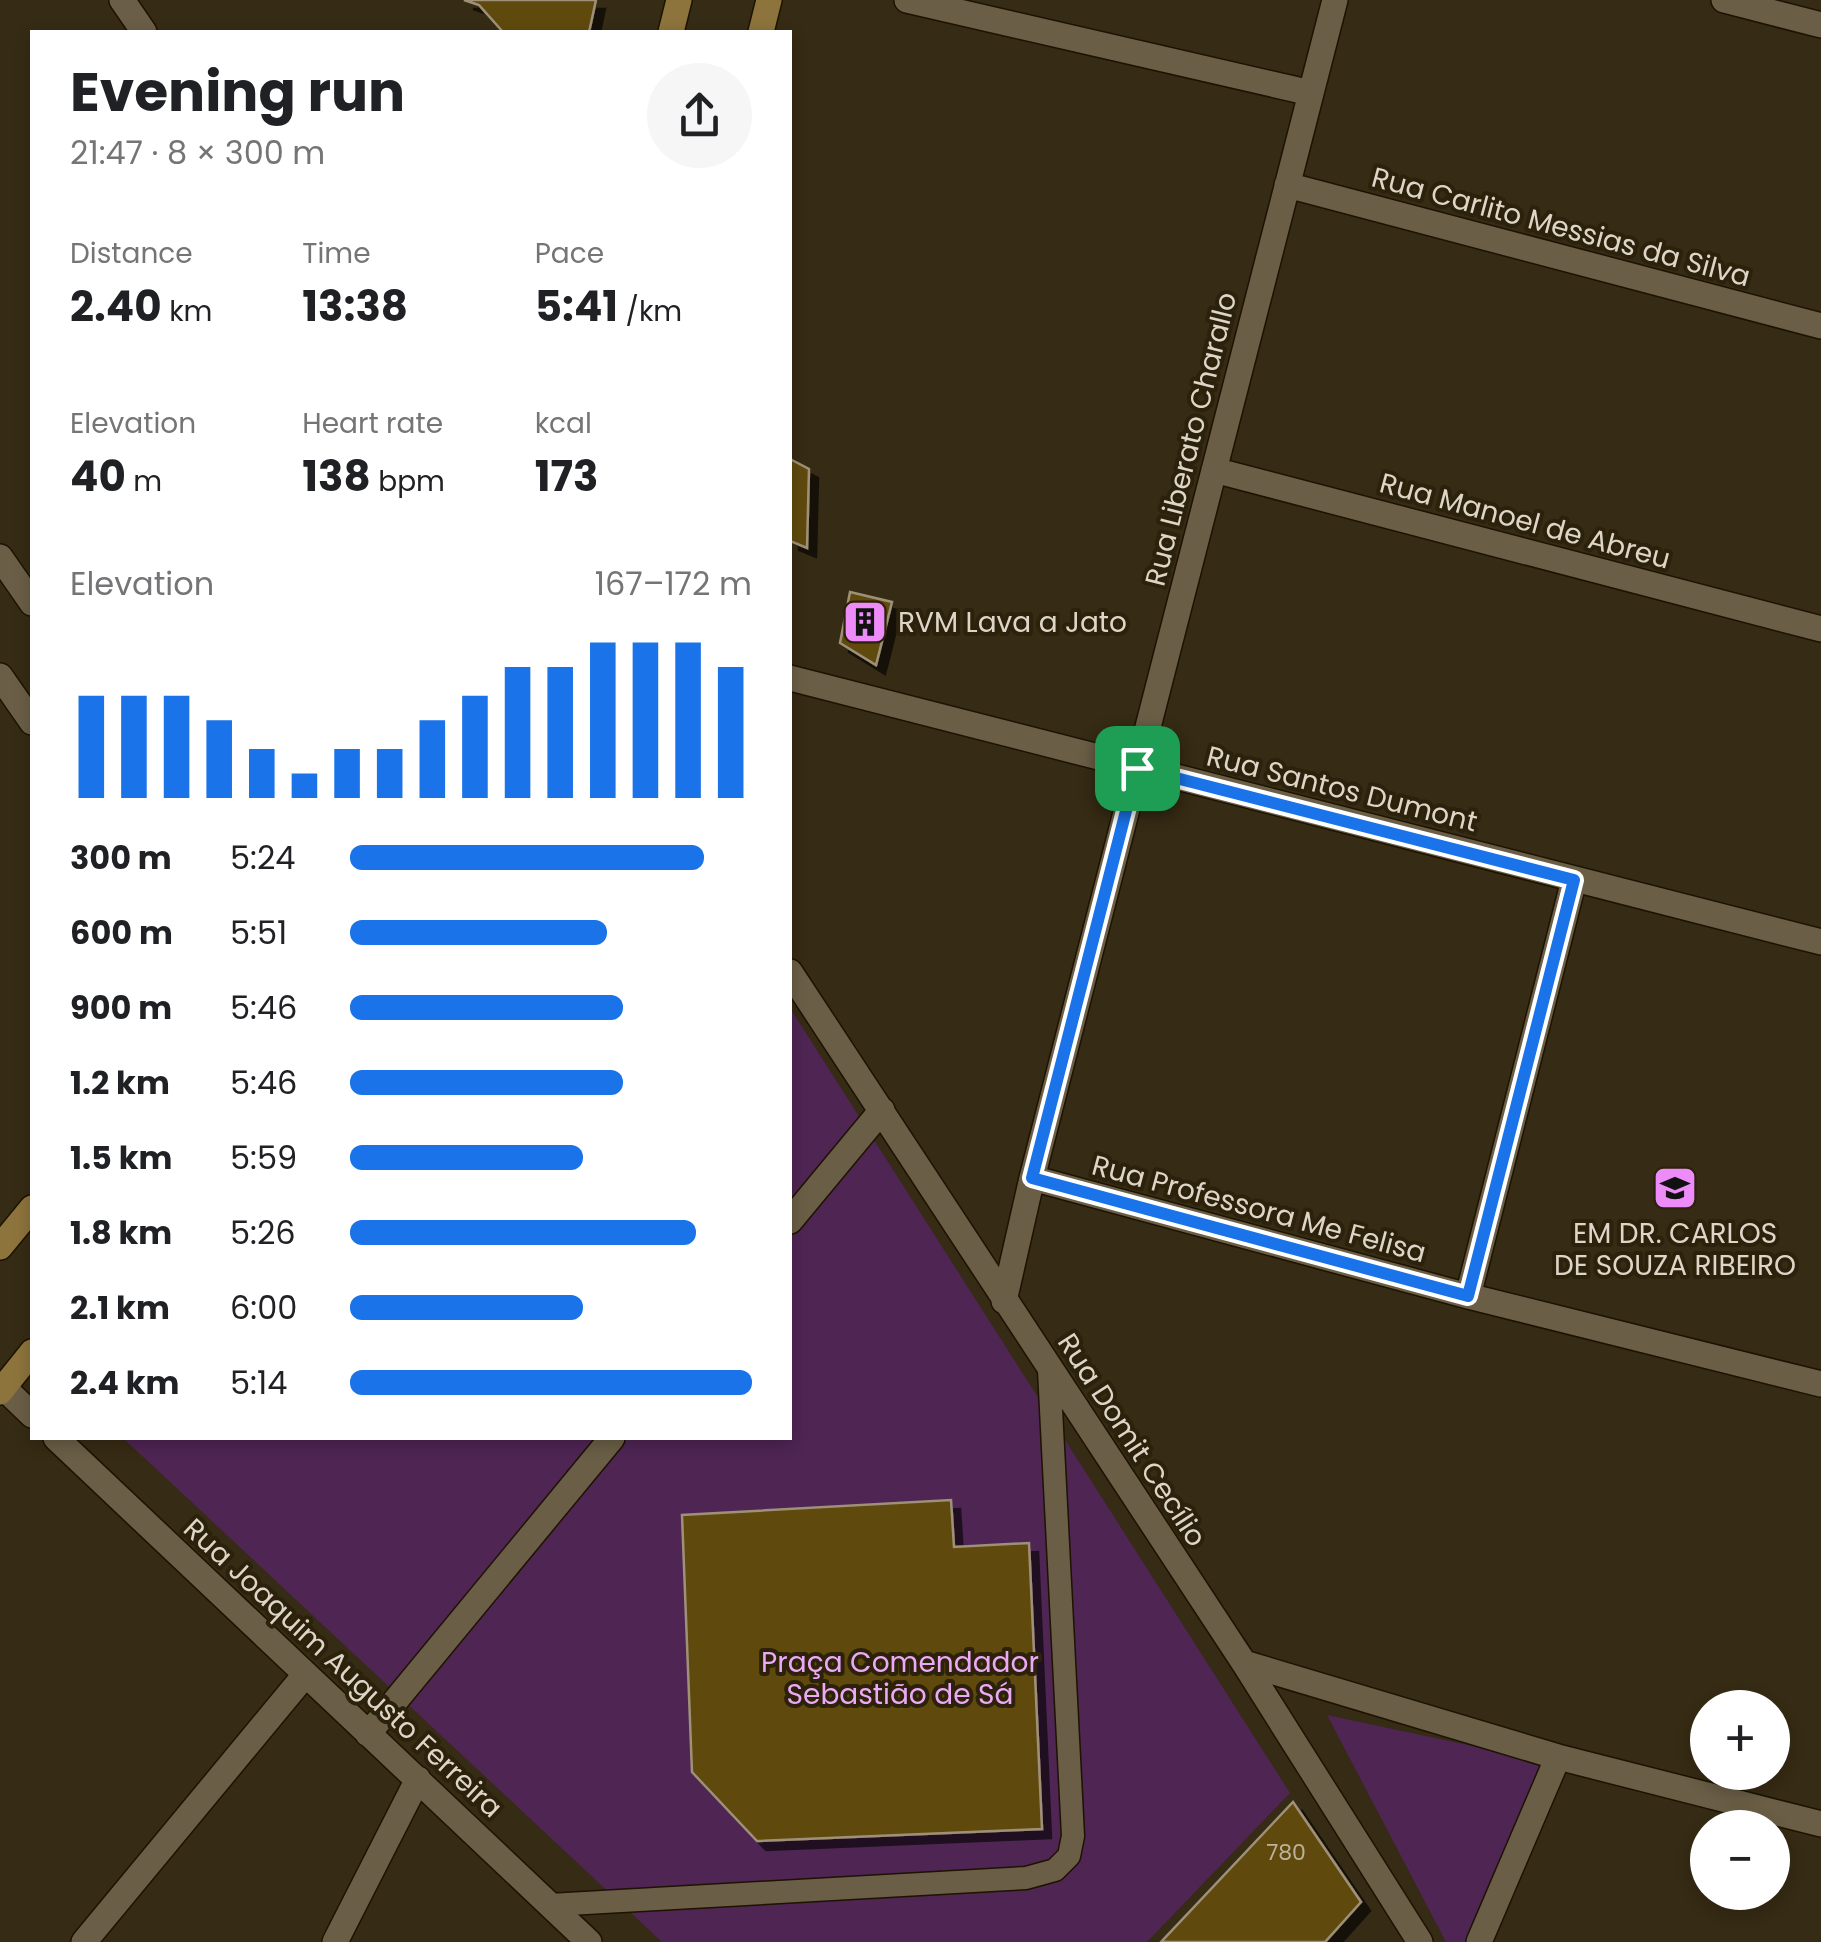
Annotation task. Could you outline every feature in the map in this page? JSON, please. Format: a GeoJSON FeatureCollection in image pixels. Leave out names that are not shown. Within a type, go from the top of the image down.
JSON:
{"type":"FeatureCollection","features":[{"type":"Feature","properties":{"kind":"main road"},"geometry":{"type":"LineString","coordinates":[[670,30],[678,0]]}},
{"type":"Feature","properties":{"kind":"main road"},"geometry":{"type":"LineString","coordinates":[[762,30],[769,0]]}},
{"type":"Feature","properties":{"kind":"main road"},"geometry":{"type":"LineString","coordinates":[[0,1247],[30,1210]]}},
{"type":"Feature","properties":{"kind":"main road"},"geometry":{"type":"LineString","coordinates":[[1,1388],[30,1354]]}},
{"type":"Feature","properties":{"kind":"street"},"geometry":{"type":"LineString","coordinates":[[122,0],[143,30]]}},
{"type":"Feature","properties":{"kind":"street"},"geometry":{"type":"LineString","coordinates":[[908,0],[1311,93]]}},
{"type":"Feature","properties":{"kind":"street","name":"Rua Liberato Charallo"},"geometry":{"type":"LineString","coordinates":[[1004,1301],[1032,1178],[1334,0]]}},
{"type":"Feature","properties":{"kind":"street"},"geometry":{"type":"LineString","coordinates":[[1724,0],[1821,25]]}},
{"type":"Feature","properties":{"kind":"street","name":"Rua Carlito Messias da Silva"},"geometry":{"type":"LineString","coordinates":[[1287,186],[1821,326]]}},
{"type":"Feature","properties":{"kind":"street","name":"Rua Manoel de Abreu"},"geometry":{"type":"LineString","coordinates":[[1214,470],[1821,629]]}},
{"type":"Feature","properties":{"kind":"street"},"geometry":{"type":"LineString","coordinates":[[0,558],[30,600]]}},
{"type":"Feature","properties":{"kind":"street"},"geometry":{"type":"LineString","coordinates":[[0,676],[30,719]]}},
{"type":"Feature","properties":{"kind":"street","name":"Rua Santos Dumont"},"geometry":{"type":"LineString","coordinates":[[792,679],[1821,942]]}},
{"type":"Feature","properties":{"kind":"street"},"geometry":{"type":"LineString","coordinates":[[1468,1296],[1574,880]]}},
{"type":"Feature","properties":{"kind":"street","name":"Rua Domit Cecílio"},"geometry":{"type":"LineString","coordinates":[[792,975],[1244,1663],[1420,1942]]}},
{"type":"Feature","properties":{"kind":"street"},"geometry":{"type":"LineString","coordinates":[[792,1220],[882,1110]]}},
{"type":"Feature","properties":{"kind":"street","name":"Rua Professora Me Felisa"},"geometry":{"type":"LineString","coordinates":[[1032,1178],[1468,1296],[1821,1384]]}},
{"type":"Feature","properties":{"kind":"street"},"geometry":{"type":"LineString","coordinates":[[1,1388],[30,1413]]}},
{"type":"Feature","properties":{"kind":"street","name":"Rua Joaquim Augusto Ferreira"},"geometry":{"type":"LineString","coordinates":[[58,1440],[589,1942]]}},
{"type":"Feature","properties":{"kind":"street"},"geometry":{"type":"LineString","coordinates":[[368,1734],[610,1440]]}},
{"type":"Feature","properties":{"kind":"street"},"geometry":{"type":"LineString","coordinates":[[1244,1663],[1558,1757],[1821,1824]]}},
{"type":"Feature","properties":{"kind":"street"},"geometry":{"type":"LineString","coordinates":[[84,1942],[305,1675]]}},
{"type":"Feature","properties":{"kind":"street"},"geometry":{"type":"LineString","coordinates":[[1479,1942],[1558,1757]]}},
{"type":"Feature","properties":{"kind":"street"},"geometry":{"type":"LineString","coordinates":[[336,1942],[418,1780]]}},
{"type":"Feature","properties":{"kind":"lane"},"geometry":{"type":"LineString","coordinates":[[550,1906],[1026,1878],[1055,1870],[1069,1856],[1073,1836],[1070,1735],[1049,1370]]}},
{"type":"Feature","properties":{"kind":"green space","name":"Praça Comendador Sebastião de Sá"},"geometry":{"type":"Polygon","coordinates":[[[792,1011],[1290,1793],[1147,1942],[662,1942],[125,1440],[792,1440],[792,1011]]]}},
{"type":"Feature","properties":{"kind":"green space"},"geometry":{"type":"Polygon","coordinates":[[[1327,1715],[1544,1761],[1467,1942],[1446,1942],[1327,1715]]]}},
{"type":"Feature","properties":{"kind":"building"},"geometry":{"type":"Polygon","coordinates":[[[464,0],[596,0],[589,30],[501,30],[479,5],[464,0]]]}},
{"type":"Feature","properties":{"kind":"building"},"geometry":{"type":"Polygon","coordinates":[[[792,460],[809,469],[807,548],[792,542],[792,460]]]}},
{"type":"Feature","properties":{"kind":"building","name":"RVM Lava a Jato"},"geometry":{"type":"Polygon","coordinates":[[[850,592],[892,602],[876,665],[840,643],[850,592]]]}},
{"type":"Feature","properties":{"kind":"building"},"geometry":{"type":"Polygon","coordinates":[[[951,1500],[954,1547],[1029,1543],[1042,1829],[757,1841],[692,1772],[682,1515],[951,1500]]]}},
{"type":"Feature","properties":{"kind":"building"},"geometry":{"type":"Polygon","coordinates":[[[1293,1802],[1361,1902],[1325,1942],[1161,1942],[1293,1802]]]}},
{"type":"Feature","properties":{"kind":"place","name":"RVM Lava a Jato"},"geometry":{"type":"Point","coordinates":[865,622]}},
{"type":"Feature","properties":{"kind":"place","name":"EM DR. CARLOS DE SOUZA RIBEIRO"},"geometry":{"type":"Point","coordinates":[1675,1188]}},
{"type":"Feature","properties":{"kind":"route"},"geometry":{"type":"LineString","coordinates":[[1137,768],[1574,880],[1468,1296],[1032,1178],[1137,768]]}}]}
